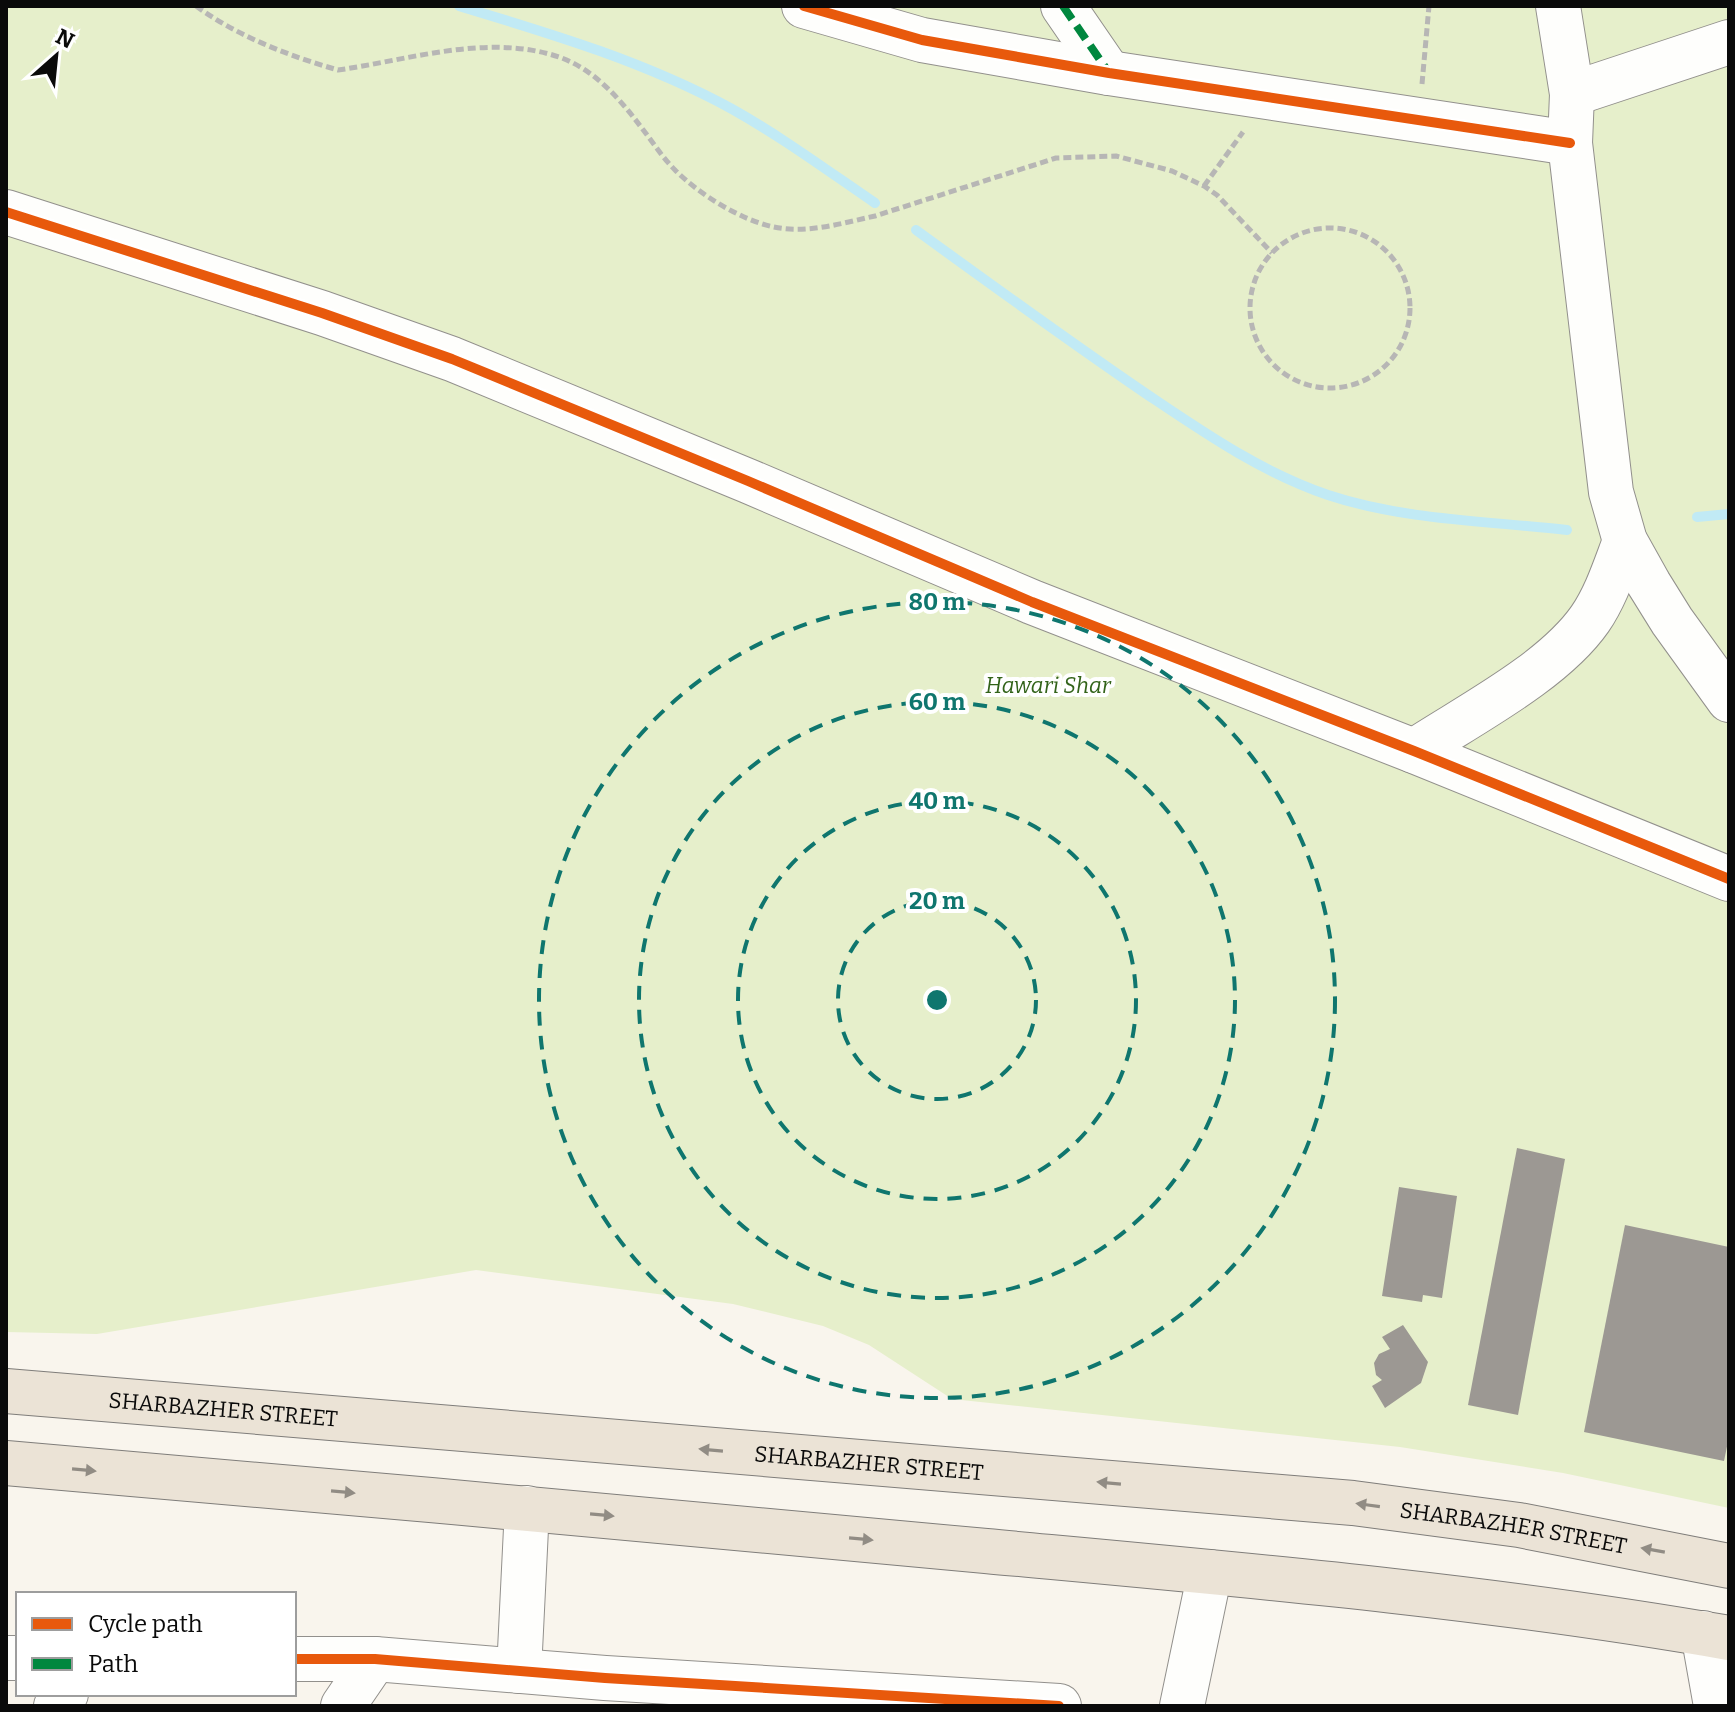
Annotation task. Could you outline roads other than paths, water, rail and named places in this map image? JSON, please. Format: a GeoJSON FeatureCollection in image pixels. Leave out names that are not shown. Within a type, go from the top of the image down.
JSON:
{"type":"FeatureCollection","features":[{"type":"Feature","properties":{"kind":"main road","name":"SHARBAZHER STREET"},"geometry":{"type":"LineString","coordinates":[[6,1391],[1353,1503],[1519,1525],[1729,1566]]}},
{"type":"Feature","properties":{"kind":"main road"},"geometry":{"type":"LineString","coordinates":[[6,1463],[1210,1572],[1468,1599],[1716,1635]]}},
{"type":"Feature","properties":{"kind":"street"},"geometry":{"type":"LineString","coordinates":[[804,6],[922,40],[1109,73],[1570,143]]}},
{"type":"Feature","properties":{"kind":"street"},"geometry":{"type":"LineString","coordinates":[[1063,6],[1109,73]]}},
{"type":"Feature","properties":{"kind":"street"},"geometry":{"type":"LineString","coordinates":[[1558,6],[1572,94],[1570,143],[1611,492],[1625,541],[1672,621],[1729,700]]}},
{"type":"Feature","properties":{"kind":"street"},"geometry":{"type":"LineString","coordinates":[[1572,94],[1729,42]]}},
{"type":"Feature","properties":{"kind":"street"},"geometry":{"type":"LineString","coordinates":[[6,212],[322,313],[452,359],[1032,602],[1414,751],[1729,879]]}},
{"type":"Feature","properties":{"kind":"street"},"geometry":{"type":"LineString","coordinates":[[1414,751],[1547,664],[1572,641],[1591,618],[1625,541]]}},
{"type":"Feature","properties":{"kind":"street"},"geometry":{"type":"LineString","coordinates":[[519,1671],[527,1508]]}},
{"type":"Feature","properties":{"kind":"street"},"geometry":{"type":"LineString","coordinates":[[1182,1706],[1210,1572]]}},
{"type":"Feature","properties":{"kind":"street"},"geometry":{"type":"LineString","coordinates":[[1716,1635],[1716,1706]]}},
{"type":"Feature","properties":{"kind":"street"},"geometry":{"type":"LineString","coordinates":[[296,1659],[375,1659],[519,1671],[599,1692],[1059,1706]]}},
{"type":"Feature","properties":{"kind":"street"},"geometry":{"type":"LineString","coordinates":[[343,1706],[375,1659]]}},
{"type":"Feature","properties":{"kind":"waterway"},"geometry":{"type":"LineString","coordinates":[[459,6],[598,50],[699,92],[769,131],[875,203]]}},
{"type":"Feature","properties":{"kind":"waterway"},"geometry":{"type":"LineString","coordinates":[[916,230],[1213,438],[1303,486],[1386,510],[1567,530]]}},
{"type":"Feature","properties":{"kind":"waterway"},"geometry":{"type":"LineString","coordinates":[[1697,517],[1729,514]]}},
{"type":"Feature","properties":{"kind":"park label","name":"Hawari Shar"},"geometry":{"type":"Point","coordinates":[1048,685]}}]}
